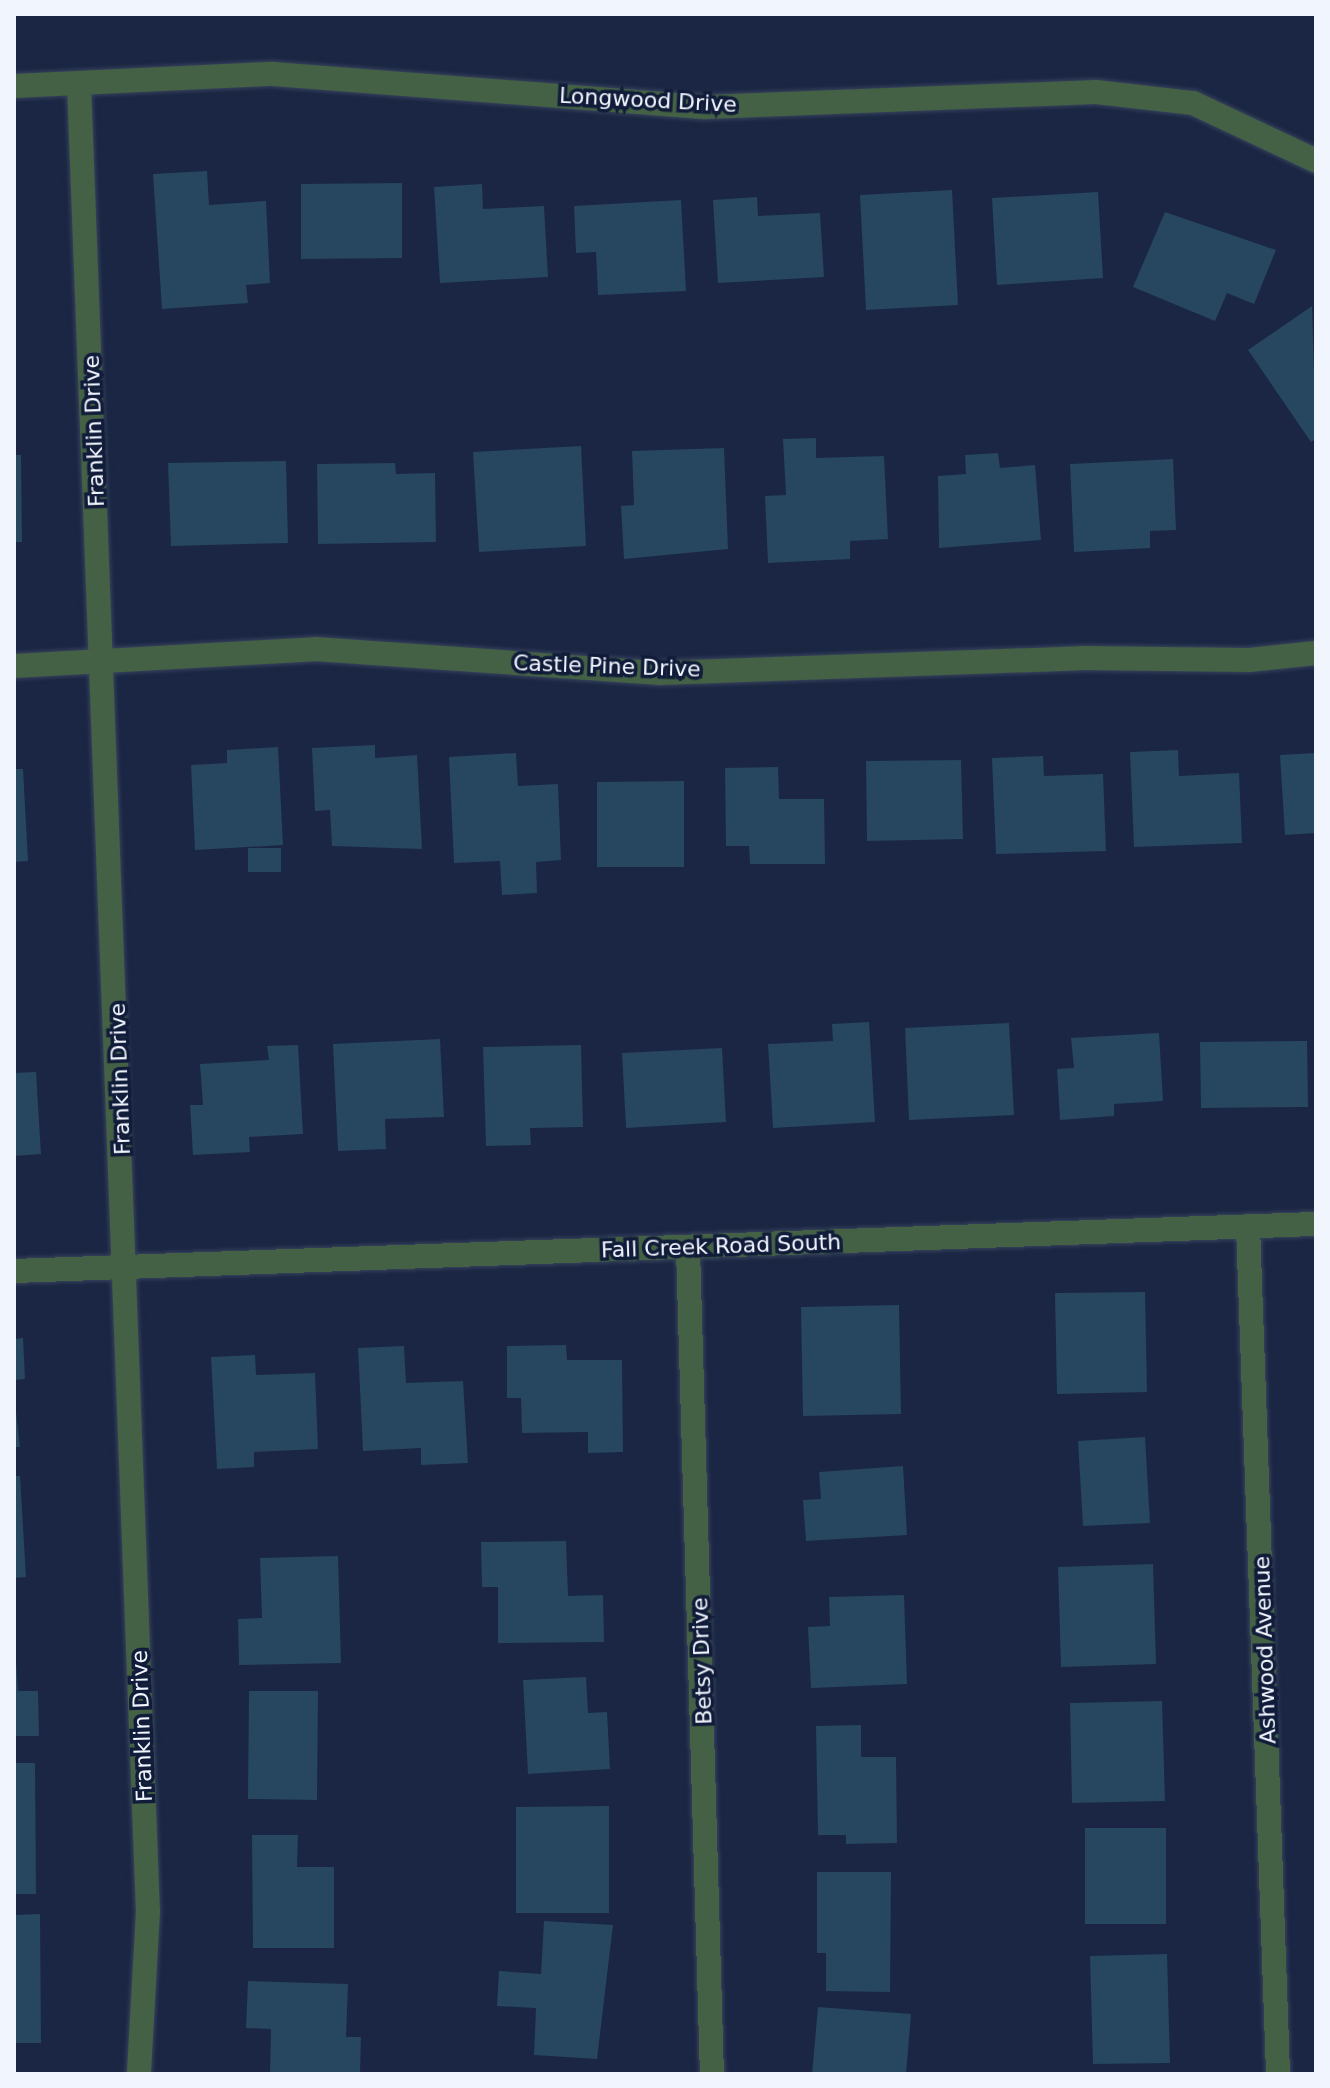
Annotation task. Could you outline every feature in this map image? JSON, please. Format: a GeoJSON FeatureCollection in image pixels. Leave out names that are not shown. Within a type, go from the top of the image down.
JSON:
{"type":"FeatureCollection","features":[{"type":"Feature","properties":{"kind":"street","name":"Longwood Drive"},"geometry":{"type":"LineString","coordinates":[[14,86],[273,74],[706,107],[1096,92],[1193,103],[1316,161]]}},
{"type":"Feature","properties":{"kind":"street","name":"Franklin Drive"},"geometry":{"type":"LineString","coordinates":[[79,84],[127,1266],[148,1911],[139,2074]]}},
{"type":"Feature","properties":{"kind":"street","name":"Castle Pine Drive"},"geometry":{"type":"LineString","coordinates":[[14,666],[315,649],[660,673],[1081,658],[1249,660],[1316,653]]}},
{"type":"Feature","properties":{"kind":"street","name":"Fall Creek Road South"},"geometry":{"type":"LineString","coordinates":[[14,1271],[1316,1224]]}},
{"type":"Feature","properties":{"kind":"street","name":"Ashwood Avenue"},"geometry":{"type":"LineString","coordinates":[[1248,1226],[1278,2074]]}},
{"type":"Feature","properties":{"kind":"street","name":"Betsy Drive"},"geometry":{"type":"LineString","coordinates":[[688,1248],[712,2074]]}},
{"type":"Feature","properties":{"kind":"building"},"geometry":{"type":"Polygon","coordinates":[[[207,171],[209,205],[266,201],[270,283],[246,285],[248,303],[162,309],[153,174],[207,171]]]}},
{"type":"Feature","properties":{"kind":"building"},"geometry":{"type":"Polygon","coordinates":[[[402,183],[402,258],[301,259],[301,184],[402,183]]]}},
{"type":"Feature","properties":{"kind":"building"},"geometry":{"type":"Polygon","coordinates":[[[482,184],[483,209],[544,206],[548,277],[440,283],[434,187],[482,184]]]}},
{"type":"Feature","properties":{"kind":"building"},"geometry":{"type":"Polygon","coordinates":[[[952,190],[958,305],[866,310],[860,195],[952,190]]]}},
{"type":"Feature","properties":{"kind":"building"},"geometry":{"type":"Polygon","coordinates":[[[1098,192],[1103,278],[997,285],[992,198],[1098,192]]]}},
{"type":"Feature","properties":{"kind":"building"},"geometry":{"type":"Polygon","coordinates":[[[757,197],[758,216],[820,213],[824,277],[718,283],[713,200],[757,197]]]}},
{"type":"Feature","properties":{"kind":"building"},"geometry":{"type":"Polygon","coordinates":[[[681,200],[686,291],[598,295],[596,252],[576,253],[574,206],[681,200]]]}},
{"type":"Feature","properties":{"kind":"building"},"geometry":{"type":"Polygon","coordinates":[[[1165,212],[1276,250],[1254,304],[1227,293],[1215,321],[1133,287],[1165,212]]]}},
{"type":"Feature","properties":{"kind":"building"},"geometry":{"type":"Polygon","coordinates":[[[1312,306],[1316,439],[1311,442],[1248,350],[1312,306]]]}},
{"type":"Feature","properties":{"kind":"building"},"geometry":{"type":"Polygon","coordinates":[[[816,438],[816,458],[884,456],[888,539],[850,541],[850,559],[768,563],[765,496],[786,495],[783,439],[816,438]]]}},
{"type":"Feature","properties":{"kind":"building"},"geometry":{"type":"Polygon","coordinates":[[[581,446],[586,546],[479,552],[473,452],[581,446]]]}},
{"type":"Feature","properties":{"kind":"building"},"geometry":{"type":"Polygon","coordinates":[[[724,448],[728,549],[624,559],[621,506],[634,505],[632,451],[724,448]]]}},
{"type":"Feature","properties":{"kind":"building"},"geometry":{"type":"Polygon","coordinates":[[[998,453],[1000,468],[1035,465],[1041,540],[939,548],[938,476],[966,474],[965,455],[998,453]]]}},
{"type":"Feature","properties":{"kind":"building"},"geometry":{"type":"Polygon","coordinates":[[[14,455],[21,455],[22,542],[14,542],[14,455]]]}},
{"type":"Feature","properties":{"kind":"building"},"geometry":{"type":"Polygon","coordinates":[[[1173,459],[1176,530],[1150,531],[1150,548],[1074,552],[1070,464],[1173,459]]]}},
{"type":"Feature","properties":{"kind":"building"},"geometry":{"type":"Polygon","coordinates":[[[286,461],[288,543],[171,546],[168,463],[286,461]]]}},
{"type":"Feature","properties":{"kind":"building"},"geometry":{"type":"Polygon","coordinates":[[[395,463],[396,474],[435,473],[436,542],[318,544],[317,464],[395,463]]]}},
{"type":"Feature","properties":{"kind":"building"},"geometry":{"type":"Polygon","coordinates":[[[375,745],[375,758],[417,755],[422,849],[332,846],[330,810],[315,811],[312,748],[375,745]]]}},
{"type":"Feature","properties":{"kind":"building"},"geometry":{"type":"Polygon","coordinates":[[[278,747],[283,845],[195,850],[191,765],[227,763],[227,750],[278,747]]]}},
{"type":"Feature","properties":{"kind":"building"},"geometry":{"type":"Polygon","coordinates":[[[1178,750],[1179,776],[1239,773],[1242,843],[1134,847],[1130,752],[1178,750]]]}},
{"type":"Feature","properties":{"kind":"building"},"geometry":{"type":"Polygon","coordinates":[[[516,753],[518,786],[558,784],[561,860],[536,862],[537,893],[502,895],[500,861],[454,863],[449,757],[516,753]]]}},
{"type":"Feature","properties":{"kind":"building"},"geometry":{"type":"Polygon","coordinates":[[[1316,753],[1316,833],[1285,835],[1280,755],[1316,753]]]}},
{"type":"Feature","properties":{"kind":"building"},"geometry":{"type":"Polygon","coordinates":[[[1043,756],[1044,776],[1103,774],[1106,851],[996,854],[992,758],[1043,756]]]}},
{"type":"Feature","properties":{"kind":"building"},"geometry":{"type":"Polygon","coordinates":[[[961,760],[963,839],[867,841],[866,761],[961,760]]]}},
{"type":"Feature","properties":{"kind":"building"},"geometry":{"type":"Polygon","coordinates":[[[778,767],[779,799],[824,799],[825,864],[750,864],[749,846],[726,846],[725,768],[778,767]]]}},
{"type":"Feature","properties":{"kind":"building"},"geometry":{"type":"Polygon","coordinates":[[[14,769],[23,769],[28,861],[14,862],[14,769]]]}},
{"type":"Feature","properties":{"kind":"building"},"geometry":{"type":"Polygon","coordinates":[[[684,781],[684,867],[597,867],[597,782],[684,781]]]}},
{"type":"Feature","properties":{"kind":"building"},"geometry":{"type":"Polygon","coordinates":[[[248,848],[281,848],[281,872],[248,872],[248,848]]]}},
{"type":"Feature","properties":{"kind":"building"},"geometry":{"type":"Polygon","coordinates":[[[869,1022],[875,1122],[773,1128],[768,1044],[833,1041],[832,1024],[869,1022]]]}},
{"type":"Feature","properties":{"kind":"building"},"geometry":{"type":"Polygon","coordinates":[[[1009,1023],[1014,1115],[909,1120],[905,1028],[1009,1023]]]}},
{"type":"Feature","properties":{"kind":"building"},"geometry":{"type":"Polygon","coordinates":[[[1159,1033],[1163,1101],[1114,1104],[1114,1116],[1060,1120],[1057,1069],[1074,1068],[1071,1038],[1159,1033]]]}},
{"type":"Feature","properties":{"kind":"building"},"geometry":{"type":"Polygon","coordinates":[[[440,1039],[444,1117],[385,1119],[386,1149],[338,1151],[333,1044],[440,1039]]]}},
{"type":"Feature","properties":{"kind":"building"},"geometry":{"type":"Polygon","coordinates":[[[1307,1041],[1308,1107],[1201,1108],[1200,1042],[1307,1041]]]}},
{"type":"Feature","properties":{"kind":"building"},"geometry":{"type":"Polygon","coordinates":[[[298,1045],[303,1134],[249,1137],[250,1152],[193,1155],[190,1105],[203,1105],[200,1064],[269,1060],[267,1046],[298,1045]]]}},
{"type":"Feature","properties":{"kind":"building"},"geometry":{"type":"Polygon","coordinates":[[[581,1045],[583,1127],[530,1128],[531,1145],[486,1146],[483,1047],[581,1045]]]}},
{"type":"Feature","properties":{"kind":"building"},"geometry":{"type":"Polygon","coordinates":[[[722,1048],[726,1122],[626,1128],[622,1053],[722,1048]]]}},
{"type":"Feature","properties":{"kind":"building"},"geometry":{"type":"Polygon","coordinates":[[[36,1072],[41,1154],[14,1156],[14,1073],[36,1072]]]}},
{"type":"Feature","properties":{"kind":"building"},"geometry":{"type":"Polygon","coordinates":[[[1145,1292],[1147,1392],[1057,1394],[1055,1293],[1145,1292]]]}},
{"type":"Feature","properties":{"kind":"building"},"geometry":{"type":"Polygon","coordinates":[[[899,1305],[901,1414],[803,1416],[801,1307],[899,1305]]]}},
{"type":"Feature","properties":{"kind":"building"},"geometry":{"type":"Polygon","coordinates":[[[23,1338],[25,1379],[14,1380],[14,1339],[23,1338]]]}},
{"type":"Feature","properties":{"kind":"building"},"geometry":{"type":"Polygon","coordinates":[[[566,1345],[567,1360],[622,1360],[623,1452],[588,1453],[588,1432],[522,1433],[521,1398],[507,1398],[507,1346],[566,1345]]]}},
{"type":"Feature","properties":{"kind":"building"},"geometry":{"type":"Polygon","coordinates":[[[404,1346],[406,1383],[463,1381],[468,1463],[421,1465],[421,1448],[363,1451],[358,1348],[404,1346]]]}},
{"type":"Feature","properties":{"kind":"building"},"geometry":{"type":"Polygon","coordinates":[[[255,1355],[256,1375],[315,1373],[318,1449],[254,1452],[254,1467],[217,1469],[211,1357],[255,1355]]]}},
{"type":"Feature","properties":{"kind":"building"},"geometry":{"type":"Polygon","coordinates":[[[14,1394],[20,1447],[14,1447],[14,1394]]]}},
{"type":"Feature","properties":{"kind":"building"},"geometry":{"type":"Polygon","coordinates":[[[1145,1437],[1150,1523],[1083,1526],[1078,1441],[1145,1437]]]}},
{"type":"Feature","properties":{"kind":"building"},"geometry":{"type":"Polygon","coordinates":[[[903,1466],[907,1535],[806,1541],[803,1500],[821,1499],[819,1472],[903,1466]]]}},
{"type":"Feature","properties":{"kind":"building"},"geometry":{"type":"Polygon","coordinates":[[[14,1476],[20,1476],[26,1577],[14,1578],[14,1476]]]}},
{"type":"Feature","properties":{"kind":"building"},"geometry":{"type":"Polygon","coordinates":[[[566,1541],[568,1596],[603,1595],[604,1642],[498,1643],[498,1587],[482,1587],[481,1542],[566,1541]]]}},
{"type":"Feature","properties":{"kind":"building"},"geometry":{"type":"Polygon","coordinates":[[[338,1556],[341,1663],[239,1665],[238,1619],[262,1618],[260,1558],[338,1556]]]}},
{"type":"Feature","properties":{"kind":"building"},"geometry":{"type":"Polygon","coordinates":[[[1153,1564],[1156,1664],[1061,1667],[1058,1567],[1153,1564]]]}},
{"type":"Feature","properties":{"kind":"building"},"geometry":{"type":"Polygon","coordinates":[[[904,1595],[907,1684],[811,1688],[808,1627],[830,1626],[829,1597],[904,1595]]]}},
{"type":"Feature","properties":{"kind":"building"},"geometry":{"type":"Polygon","coordinates":[[[14,1631],[18,1691],[38,1691],[39,1736],[14,1736],[14,1631]]]}},
{"type":"Feature","properties":{"kind":"building"},"geometry":{"type":"Polygon","coordinates":[[[586,1677],[588,1713],[607,1712],[610,1769],[528,1774],[523,1680],[586,1677]]]}},
{"type":"Feature","properties":{"kind":"building"},"geometry":{"type":"Polygon","coordinates":[[[249,1691],[318,1691],[317,1800],[248,1799],[249,1691]]]}},
{"type":"Feature","properties":{"kind":"building"},"geometry":{"type":"Polygon","coordinates":[[[1162,1701],[1165,1801],[1072,1803],[1070,1703],[1162,1701]]]}},
{"type":"Feature","properties":{"kind":"building"},"geometry":{"type":"Polygon","coordinates":[[[861,1725],[861,1757],[896,1757],[897,1843],[846,1844],[846,1835],[818,1835],[816,1726],[861,1725]]]}},
{"type":"Feature","properties":{"kind":"building"},"geometry":{"type":"Polygon","coordinates":[[[14,1763],[35,1763],[36,1894],[14,1894],[14,1763]]]}},
{"type":"Feature","properties":{"kind":"building"},"geometry":{"type":"Polygon","coordinates":[[[609,1806],[609,1913],[516,1913],[516,1807],[609,1806]]]}},
{"type":"Feature","properties":{"kind":"building"},"geometry":{"type":"Polygon","coordinates":[[[1085,1828],[1166,1828],[1166,1924],[1085,1924],[1085,1828]]]}},
{"type":"Feature","properties":{"kind":"building"},"geometry":{"type":"Polygon","coordinates":[[[252,1835],[298,1835],[297,1867],[334,1867],[334,1948],[253,1948],[252,1835]]]}},
{"type":"Feature","properties":{"kind":"building"},"geometry":{"type":"Polygon","coordinates":[[[817,1872],[891,1872],[890,1992],[826,1991],[826,1953],[817,1953],[817,1872]]]}},
{"type":"Feature","properties":{"kind":"building"},"geometry":{"type":"Polygon","coordinates":[[[40,1914],[41,2043],[14,2043],[14,1915],[40,1914]]]}},
{"type":"Feature","properties":{"kind":"building"},"geometry":{"type":"Polygon","coordinates":[[[544,1921],[613,1925],[597,2059],[534,2055],[536,2008],[497,2006],[499,1971],[541,1974],[544,1921]]]}},
{"type":"Feature","properties":{"kind":"building"},"geometry":{"type":"Polygon","coordinates":[[[1167,1954],[1170,2063],[1093,2064],[1090,1956],[1167,1954]]]}},
{"type":"Feature","properties":{"kind":"building"},"geometry":{"type":"Polygon","coordinates":[[[248,1981],[348,1984],[346,2037],[361,2037],[360,2074],[270,2074],[271,2029],[246,2028],[248,1981]]]}},
{"type":"Feature","properties":{"kind":"building"},"geometry":{"type":"Polygon","coordinates":[[[818,2007],[911,2014],[906,2074],[812,2074],[818,2007]]]}}]}
